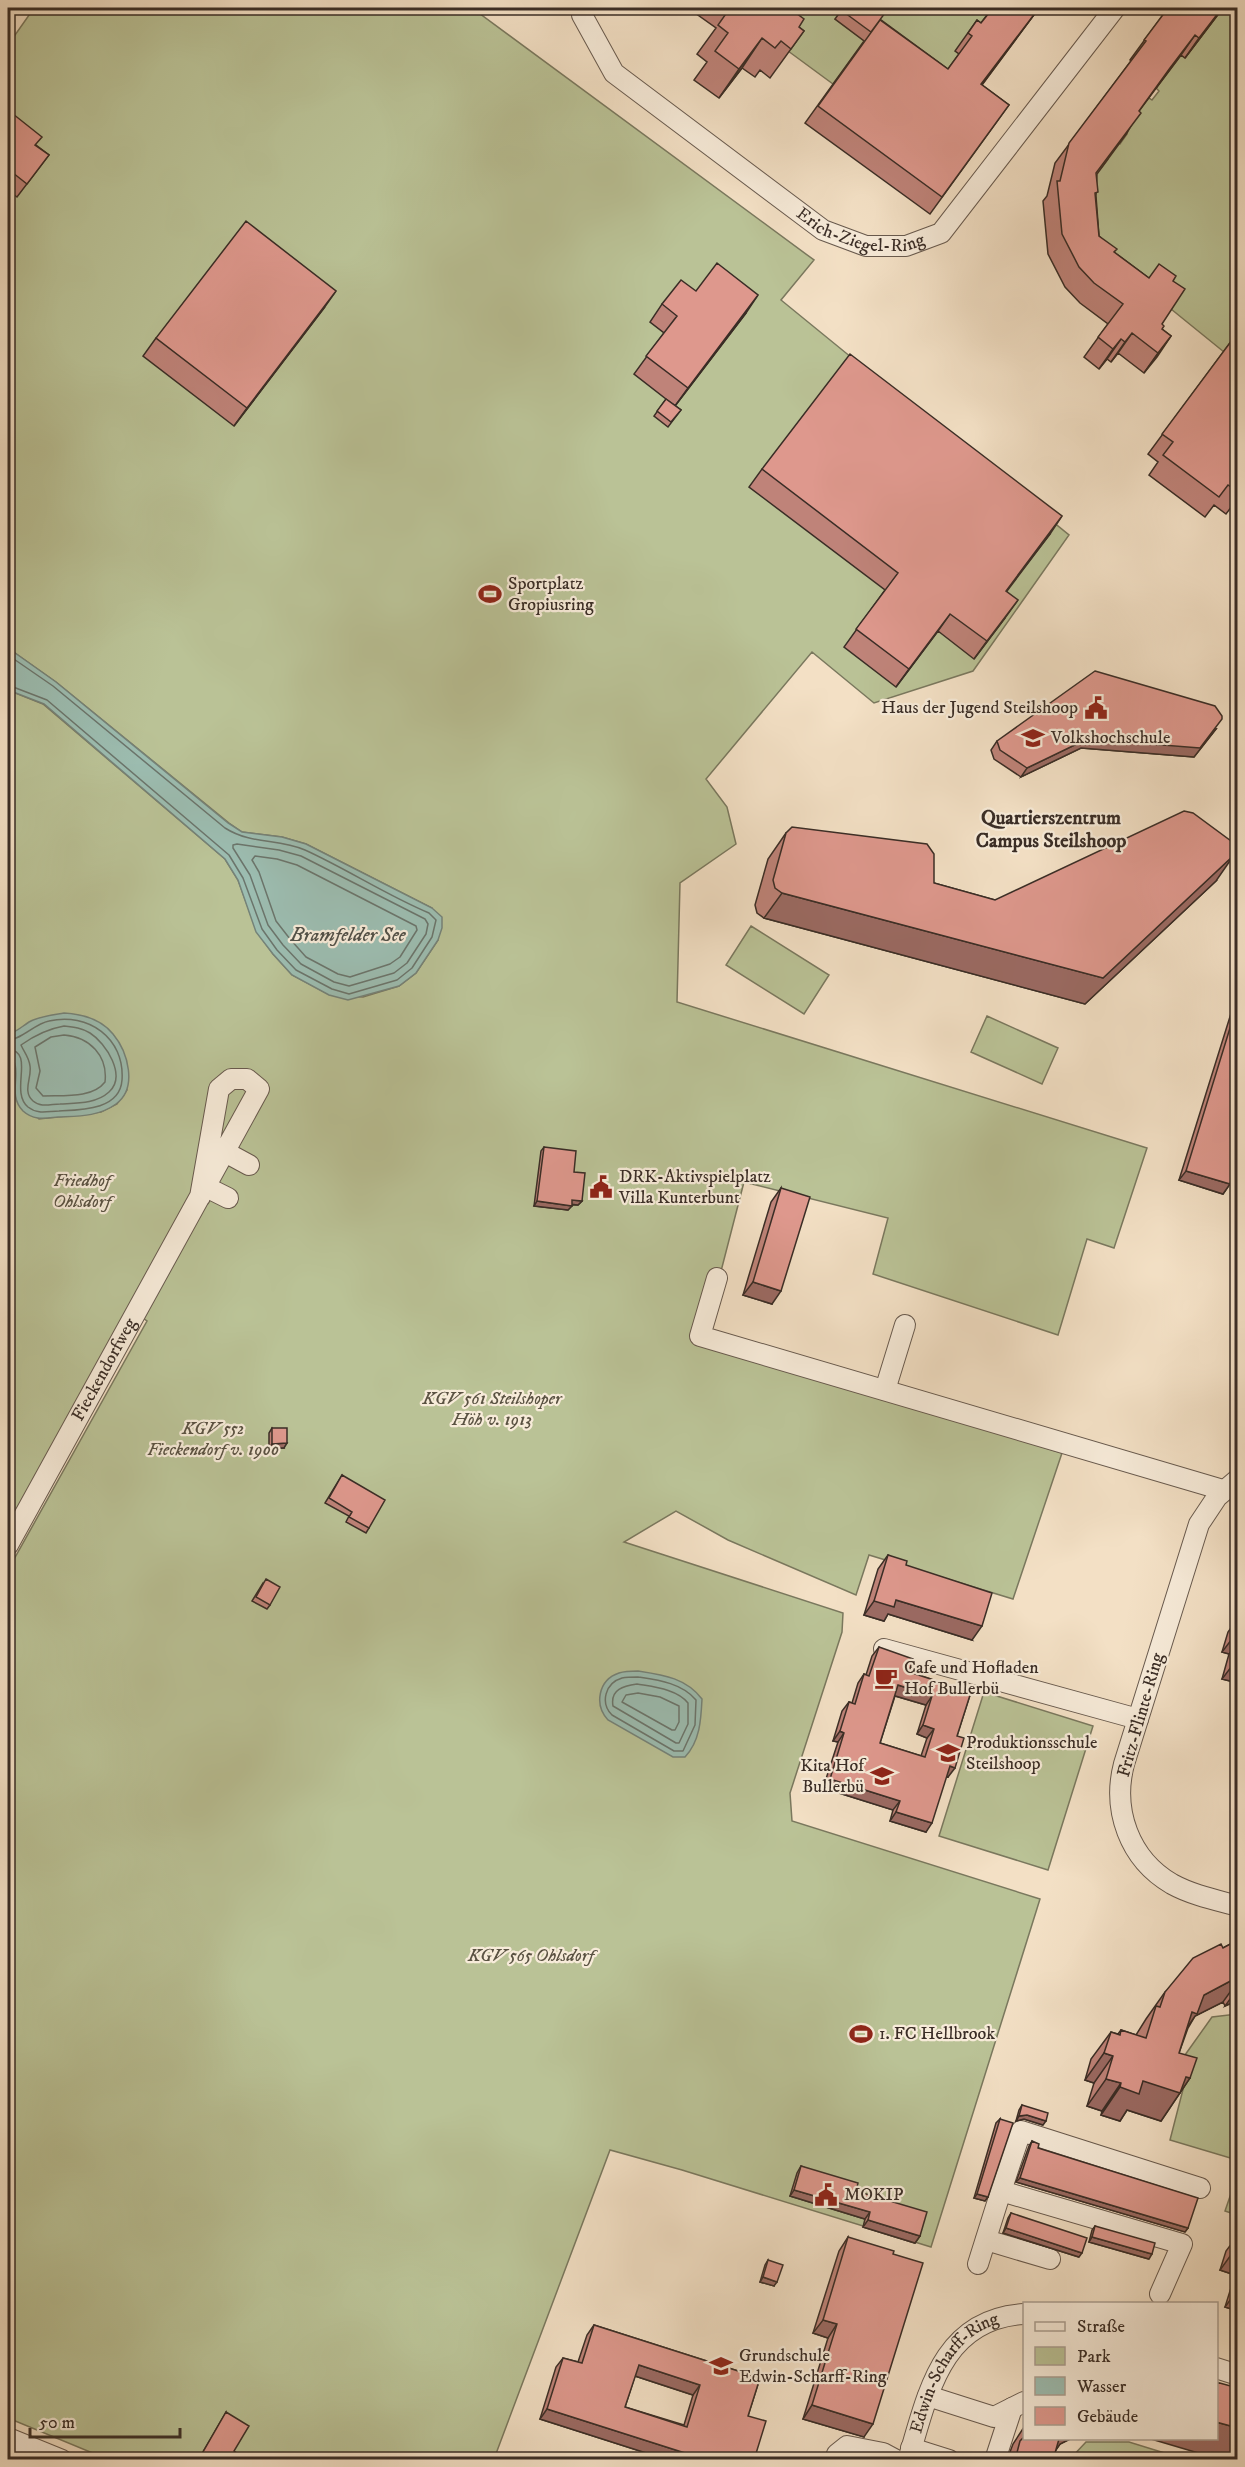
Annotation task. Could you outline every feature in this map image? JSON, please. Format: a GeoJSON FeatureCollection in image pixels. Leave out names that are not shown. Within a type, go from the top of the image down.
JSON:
{"type":"FeatureCollection","features":[{"type":"Feature","properties":{"kind":"street","name":"Erich-Ziegel-Ring"},"geometry":{"type":"LineString","coordinates":[[584,8],[582,15],[614,73],[823,230],[866,246],[906,246],[941,233],[1115,8]]}},
{"type":"Feature","properties":{"kind":"street","name":"Fieckendorfweg"},"geometry":{"type":"LineString","coordinates":[[8,1545],[203,1192],[259,1089],[247,1079],[231,1079],[219,1089],[203,1192]]}},
{"type":"Feature","properties":{"kind":"street"},"geometry":{"type":"LineString","coordinates":[[225,1152],[249,1165]]}},
{"type":"Feature","properties":{"kind":"street"},"geometry":{"type":"LineString","coordinates":[[203,1192],[228,1198]]}},
{"type":"Feature","properties":{"kind":"street"},"geometry":{"type":"LineString","coordinates":[[717,1278],[700,1336],[885,1390],[1230,1484]]}},
{"type":"Feature","properties":{"kind":"street"},"geometry":{"type":"LineString","coordinates":[[885,1390],[905,1325]]}},
{"type":"Feature","properties":{"kind":"street","name":"Fritz-Flinte-Ring"},"geometry":{"type":"LineString","coordinates":[[1230,1484],[1210,1505],[1199,1524],[1120,1784],[1121,1814],[1132,1842],[1149,1866],[1173,1884],[1238,1906]]}},
{"type":"Feature","properties":{"kind":"street"},"geometry":{"type":"LineString","coordinates":[[884,1649],[1138,1719]]}},
{"type":"Feature","properties":{"kind":"street"},"geometry":{"type":"LineString","coordinates":[[978,2264],[1021,2131],[1200,2188]]}},
{"type":"Feature","properties":{"kind":"street"},"geometry":{"type":"LineString","coordinates":[[1001,2191],[1182,2244],[1160,2294]]}},
{"type":"Feature","properties":{"kind":"street"},"geometry":{"type":"LineString","coordinates":[[986,2240],[1050,2259]]}},
{"type":"Feature","properties":{"kind":"street","name":"Edwin-Scharff-Ring"},"geometry":{"type":"LineString","coordinates":[[905,2456],[935,2376],[945,2357],[967,2334],[995,2320],[1023,2314]]}},
{"type":"Feature","properties":{"kind":"street"},"geometry":{"type":"LineString","coordinates":[[1218,2369],[1238,2374]]}},
{"type":"Feature","properties":{"kind":"street"},"geometry":{"type":"LineString","coordinates":[[928,2396],[994,2416],[1018,2405]]}},
{"type":"Feature","properties":{"kind":"street"},"geometry":{"type":"LineString","coordinates":[[995,2460],[1018,2405]]}},
{"type":"Feature","properties":{"kind":"street"},"geometry":{"type":"LineString","coordinates":[[8,2438],[62,2460]]}},
{"type":"Feature","properties":{"kind":"street"},"geometry":{"type":"LineString","coordinates":[[835,2460],[837,2454],[848,2445],[883,2453],[949,2460]]}},
{"type":"Feature","properties":{"kind":"green space"},"geometry":{"type":"Polygon","coordinates":[[[34,8],[472,8],[814,260],[781,300],[1069,535],[973,671],[874,703],[812,652],[706,779],[727,807],[736,844],[680,883],[677,1002],[1147,1148],[1114,1248],[1087,1239],[1058,1335],[873,1274],[888,1218],[744,1182],[703,1341],[1062,1453],[1013,1599],[869,1555],[856,1595],[728,1540],[676,1511],[624,1542],[843,1613],[842,1632],[790,1793],[792,1821],[1040,1899],[931,2247],[610,2150],[494,2459],[107,2459],[8,2418],[8,1570],[147,1321],[130,1309],[8,1529],[8,1053],[17,1069],[13,1088],[39,1119],[101,1112],[117,1104],[127,1090],[29,1023],[18,1031],[8,1034],[8,690],[43,704],[225,859],[238,880],[257,932],[292,975],[330,995],[363,997],[399,986],[416,973],[438,940],[432,908],[306,844],[282,837],[242,832],[56,682],[8,648],[8,45],[34,8]]]}},
{"type":"Feature","properties":{"kind":"green space"},"geometry":{"type":"Polygon","coordinates":[[[737,8],[843,8],[835,19],[865,41],[833,84],[784,48],[737,8]]]}},
{"type":"Feature","properties":{"kind":"green space"},"geometry":{"type":"Polygon","coordinates":[[[860,8],[988,8],[991,12],[969,40],[956,51],[960,54],[947,72],[860,8]]]}},
{"type":"Feature","properties":{"kind":"green space"},"geometry":{"type":"Polygon","coordinates":[[[1218,8],[1221,10],[1237,8],[1238,333],[1224,352],[1171,309],[1080,225],[1084,181],[1102,167],[1108,159],[1105,156],[1116,141],[1120,144],[1127,134],[1125,131],[1135,110],[1146,96],[1152,100],[1159,91],[1156,88],[1178,53],[1185,58],[1212,22],[1206,18],[1218,8]]]}},
{"type":"Feature","properties":{"kind":"green space"},"geometry":{"type":"Polygon","coordinates":[[[751,926],[829,975],[804,1014],[726,965],[751,926]]]}},
{"type":"Feature","properties":{"kind":"green space"},"geometry":{"type":"Polygon","coordinates":[[[987,1016],[1058,1048],[1042,1084],[971,1052],[987,1016]]]}},
{"type":"Feature","properties":{"kind":"green space"},"geometry":{"type":"Polygon","coordinates":[[[984,1692],[1093,1726],[1048,1870],[939,1836],[984,1692]]]}},
{"type":"Feature","properties":{"kind":"green space"},"geometry":{"type":"Polygon","coordinates":[[[1237,2014],[1237,2160],[1170,2140],[1188,2070],[1185,2055],[1212,2017],[1237,2014]]]}},
{"type":"Feature","properties":{"kind":"green space"},"geometry":{"type":"Polygon","coordinates":[[[1237,2176],[1237,2215],[1225,2211],[1237,2176]]]}},
{"type":"Feature","properties":{"kind":"green space"},"geometry":{"type":"Polygon","coordinates":[[[1086,2442],[1129,2442],[1184,2459],[1070,2459],[1086,2442]]]}},
{"type":"Feature","properties":{"kind":"water","name":"Bramfelder See"},"geometry":{"type":"Polygon","coordinates":[[[8,648],[56,682],[242,832],[282,837],[306,844],[432,908],[442,917],[442,928],[438,940],[416,973],[399,986],[348,1000],[329,995],[292,975],[256,932],[238,880],[225,859],[44,704],[8,690],[8,648]]]}},
{"type":"Feature","properties":{"kind":"water"},"geometry":{"type":"Polygon","coordinates":[[[64,1013],[91,1018],[113,1034],[126,1060],[129,1080],[127,1089],[116,1104],[95,1114],[36,1118],[23,1111],[18,1104],[15,1067],[8,1053],[8,1034],[37,1018],[64,1013]]]}},
{"type":"Feature","properties":{"kind":"water"},"geometry":{"type":"Polygon","coordinates":[[[638,1671],[682,1682],[702,1699],[697,1737],[685,1757],[673,1757],[608,1720],[604,1714],[600,1694],[606,1681],[619,1673],[638,1671]]]}},
{"type":"Feature","properties":{"kind":"building"},"geometry":{"type":"Polygon","coordinates":[[[730,8],[789,8],[804,19],[799,27],[804,31],[791,49],[781,41],[775,48],[762,38],[739,69],[715,51],[728,33],[718,25],[730,8]]]}},
{"type":"Feature","properties":{"kind":"building"},"geometry":{"type":"Polygon","coordinates":[[[843,8],[878,8],[885,13],[871,32],[841,10],[843,8]]]}},
{"type":"Feature","properties":{"kind":"building"},"geometry":{"type":"Polygon","coordinates":[[[993,8],[1039,8],[981,84],[1009,105],[942,197],[818,106],[880,20],[948,69],[972,36],[968,33],[977,20],[981,23],[993,8]]]}},
{"type":"Feature","properties":{"kind":"building"},"geometry":{"type":"Polygon","coordinates":[[[1168,8],[1222,8],[1199,38],[1195,35],[1096,173],[1098,192],[1095,193],[1099,236],[1117,249],[1114,252],[1149,278],[1159,264],[1176,276],[1173,281],[1185,289],[1162,324],[1164,326],[1162,329],[1171,336],[1158,353],[1132,333],[1125,342],[1121,339],[1113,349],[1098,337],[1123,304],[1094,283],[1079,267],[1062,234],[1057,181],[1060,181],[1069,143],[1168,8]]]}},
{"type":"Feature","properties":{"kind":"building"},"geometry":{"type":"Polygon","coordinates":[[[8,110],[42,137],[35,145],[49,155],[27,184],[8,169],[8,110]]]}},
{"type":"Feature","properties":{"kind":"building"},"geometry":{"type":"Polygon","coordinates":[[[246,221],[336,291],[247,408],[156,338],[246,221]]]}},
{"type":"Feature","properties":{"kind":"building"},"geometry":{"type":"Polygon","coordinates":[[[717,263],[758,295],[688,388],[646,356],[677,316],[662,304],[681,280],[696,291],[717,263]]]}},
{"type":"Feature","properties":{"kind":"building"},"geometry":{"type":"Polygon","coordinates":[[[1238,332],[1238,492],[1228,485],[1219,497],[1163,455],[1173,442],[1162,434],[1238,332]]]}},
{"type":"Feature","properties":{"kind":"building"},"geometry":{"type":"Polygon","coordinates":[[[850,354],[1062,516],[1006,591],[1018,600],[987,641],[950,614],[909,669],[856,629],[898,573],[762,469],[850,354]]]}},
{"type":"Feature","properties":{"kind":"building"},"geometry":{"type":"Polygon","coordinates":[[[666,399],[681,410],[671,422],[657,411],[666,399]]]}},
{"type":"Feature","properties":{"kind":"building"},"geometry":{"type":"Polygon","coordinates":[[[1095,671],[1215,706],[1222,719],[1200,748],[1087,739],[1027,768],[1000,750],[997,741],[1095,671]]]}},
{"type":"Feature","properties":{"kind":"building"},"geometry":{"type":"Polygon","coordinates":[[[1184,811],[1193,813],[1231,841],[1235,849],[1234,855],[1103,978],[782,893],[775,888],[773,880],[786,833],[792,827],[927,844],[934,854],[934,883],[995,900],[1184,811]]]}},
{"type":"Feature","properties":{"kind":"building"},"geometry":{"type":"Polygon","coordinates":[[[1238,1002],[1238,1159],[1230,1184],[1186,1171],[1238,1002]]]}},
{"type":"Feature","properties":{"kind":"building"},"geometry":{"type":"Polygon","coordinates":[[[544,1147],[576,1151],[574,1172],[585,1173],[582,1201],[572,1200],[572,1206],[537,1201],[544,1147]]]}},
{"type":"Feature","properties":{"kind":"building"},"geometry":{"type":"Polygon","coordinates":[[[781,1188],[810,1197],[781,1291],[753,1282],[781,1188]]]}},
{"type":"Feature","properties":{"kind":"building"},"geometry":{"type":"Polygon","coordinates":[[[272,1428],[287,1428],[287,1443],[272,1444],[272,1428]]]}},
{"type":"Feature","properties":{"kind":"building"},"geometry":{"type":"Polygon","coordinates":[[[342,1475],[385,1500],[369,1528],[349,1517],[352,1512],[329,1498],[342,1475]]]}},
{"type":"Feature","properties":{"kind":"building"},"geometry":{"type":"Polygon","coordinates":[[[888,1555],[907,1561],[906,1565],[992,1593],[982,1626],[896,1600],[894,1607],[874,1601],[888,1555]]]}},
{"type":"Feature","properties":{"kind":"building"},"geometry":{"type":"Polygon","coordinates":[[[266,1579],[280,1587],[270,1605],[256,1597],[266,1579]]]}},
{"type":"Feature","properties":{"kind":"building"},"geometry":{"type":"Polygon","coordinates":[[[879,1647],[913,1659],[909,1672],[971,1692],[957,1736],[964,1738],[955,1768],[950,1766],[932,1823],[896,1812],[900,1801],[830,1779],[844,1733],[840,1731],[849,1702],[855,1704],[864,1674],[869,1676],[879,1647]],[[898,1685],[880,1743],[925,1757],[934,1729],[923,1725],[932,1696],[898,1685]]]}},
{"type":"Feature","properties":{"kind":"building"},"geometry":{"type":"Polygon","coordinates":[[[1238,1940],[1238,1977],[1204,1995],[1197,2014],[1192,2012],[1179,2053],[1197,2058],[1190,2078],[1186,2077],[1180,2093],[1143,2081],[1139,2094],[1120,2087],[1121,2083],[1106,2079],[1113,2056],[1104,2053],[1111,2032],[1120,2035],[1121,2030],[1146,2038],[1156,2006],[1160,2007],[1165,1992],[1193,1958],[1221,1944],[1223,1948],[1238,1940]]]}},
{"type":"Feature","properties":{"kind":"building"},"geometry":{"type":"Polygon","coordinates":[[[1022,2105],[1048,2113],[1046,2121],[1027,2115],[1019,2116],[1022,2105]]]}},
{"type":"Feature","properties":{"kind":"building"},"geometry":{"type":"Polygon","coordinates":[[[1000,2119],[1013,2123],[988,2197],[977,2194],[1000,2119]]]}},
{"type":"Feature","properties":{"kind":"building"},"geometry":{"type":"Polygon","coordinates":[[[1032,2141],[1039,2144],[1038,2148],[1198,2198],[1188,2228],[1020,2178],[1032,2141]]]}},
{"type":"Feature","properties":{"kind":"building"},"geometry":{"type":"Polygon","coordinates":[[[801,2166],[858,2183],[856,2191],[927,2212],[920,2236],[868,2220],[870,2212],[794,2190],[801,2166]]]}},
{"type":"Feature","properties":{"kind":"building"},"geometry":{"type":"Polygon","coordinates":[[[1011,2213],[1087,2238],[1082,2253],[1006,2228],[1011,2213]]]}},
{"type":"Feature","properties":{"kind":"building"},"geometry":{"type":"Polygon","coordinates":[[[1095,2226],[1155,2243],[1152,2254],[1092,2237],[1095,2226]]]}},
{"type":"Feature","properties":{"kind":"building"},"geometry":{"type":"Polygon","coordinates":[[[848,2237],[894,2251],[893,2254],[923,2263],[873,2424],[812,2405],[837,2324],[823,2320],[848,2237]]]}},
{"type":"Feature","properties":{"kind":"building"},"geometry":{"type":"Polygon","coordinates":[[[768,2260],[783,2265],[777,2282],[763,2277],[768,2260]]]}},
{"type":"Feature","properties":{"kind":"building"},"geometry":{"type":"Polygon","coordinates":[[[594,2325],[760,2378],[748,2416],[766,2421],[754,2460],[707,2460],[547,2409],[563,2358],[582,2363],[594,2325]],[[639,2365],[625,2407],[687,2427],[700,2385],[639,2365]]]}},
{"type":"Feature","properties":{"kind":"building"},"geometry":{"type":"Polygon","coordinates":[[[1218,2383],[1238,2388],[1238,2428],[1218,2423],[1218,2383]]]}},
{"type":"Feature","properties":{"kind":"building"},"geometry":{"type":"Polygon","coordinates":[[[226,2412],[249,2426],[234,2451],[243,2457],[241,2460],[216,2460],[203,2452],[226,2412]]]}},
{"type":"Feature","properties":{"kind":"building"},"geometry":{"type":"Polygon","coordinates":[[[1023,2438],[1023,2440],[1059,2440],[1053,2460],[1015,2460],[1023,2438]]]}},
{"type":"Feature","properties":{"kind":"building"},"geometry":{"type":"Polygon","coordinates":[[[989,2455],[1003,2460],[988,2460],[989,2455]]]}},
{"type":"Feature","properties":{"kind":"place","name":"Sportplatz Gropiusring"},"geometry":{"type":"Point","coordinates":[490,594]}},
{"type":"Feature","properties":{"kind":"place","name":"Haus der Jugend Steilshoop"},"geometry":{"type":"Point","coordinates":[1096,708]}},
{"type":"Feature","properties":{"kind":"place","name":"Volkshochschule"},"geometry":{"type":"Point","coordinates":[1033,738]}},
{"type":"Feature","properties":{"kind":"place","name":"DRK-Aktivspielplatz Villa Kunterbunt"},"geometry":{"type":"Point","coordinates":[601,1187]}},
{"type":"Feature","properties":{"kind":"place","name":"Cafe und Hofladen Hof Bullerbü"},"geometry":{"type":"Point","coordinates":[886,1678]}},
{"type":"Feature","properties":{"kind":"place","name":"Produktionsschule Steilshoop"},"geometry":{"type":"Point","coordinates":[948,1753]}},
{"type":"Feature","properties":{"kind":"place","name":"Kita Hof Bullerbü"},"geometry":{"type":"Point","coordinates":[882,1776]}},
{"type":"Feature","properties":{"kind":"place","name":"1. FC Hellbrook"},"geometry":{"type":"Point","coordinates":[861,2034]}},
{"type":"Feature","properties":{"kind":"place","name":"MOKIP"},"geometry":{"type":"Point","coordinates":[826,2195]}},
{"type":"Feature","properties":{"kind":"place","name":"Grundschule Edwin-Scharff-Ring"},"geometry":{"type":"Point","coordinates":[721,2366]}},
{"type":"Feature","properties":{"kind":"district","name":"Quartierszentrum Campus Steilshoop"},"geometry":{"type":"Point","coordinates":[1051,830]}},
{"type":"Feature","properties":{"kind":"park label","name":"Friedhof Ohlsdorf"},"geometry":{"type":"Point","coordinates":[82,1191]}},
{"type":"Feature","properties":{"kind":"park label","name":"KGV 561 Steilshoper Höh v. 1913"},"geometry":{"type":"Point","coordinates":[492,1409]}},
{"type":"Feature","properties":{"kind":"park label","name":"KGV 552 Fieckendorf v. 1900"},"geometry":{"type":"Point","coordinates":[213,1439]}},
{"type":"Feature","properties":{"kind":"park label","name":"KGV 565 Ohlsdorf"},"geometry":{"type":"Point","coordinates":[531,1956]}}]}
